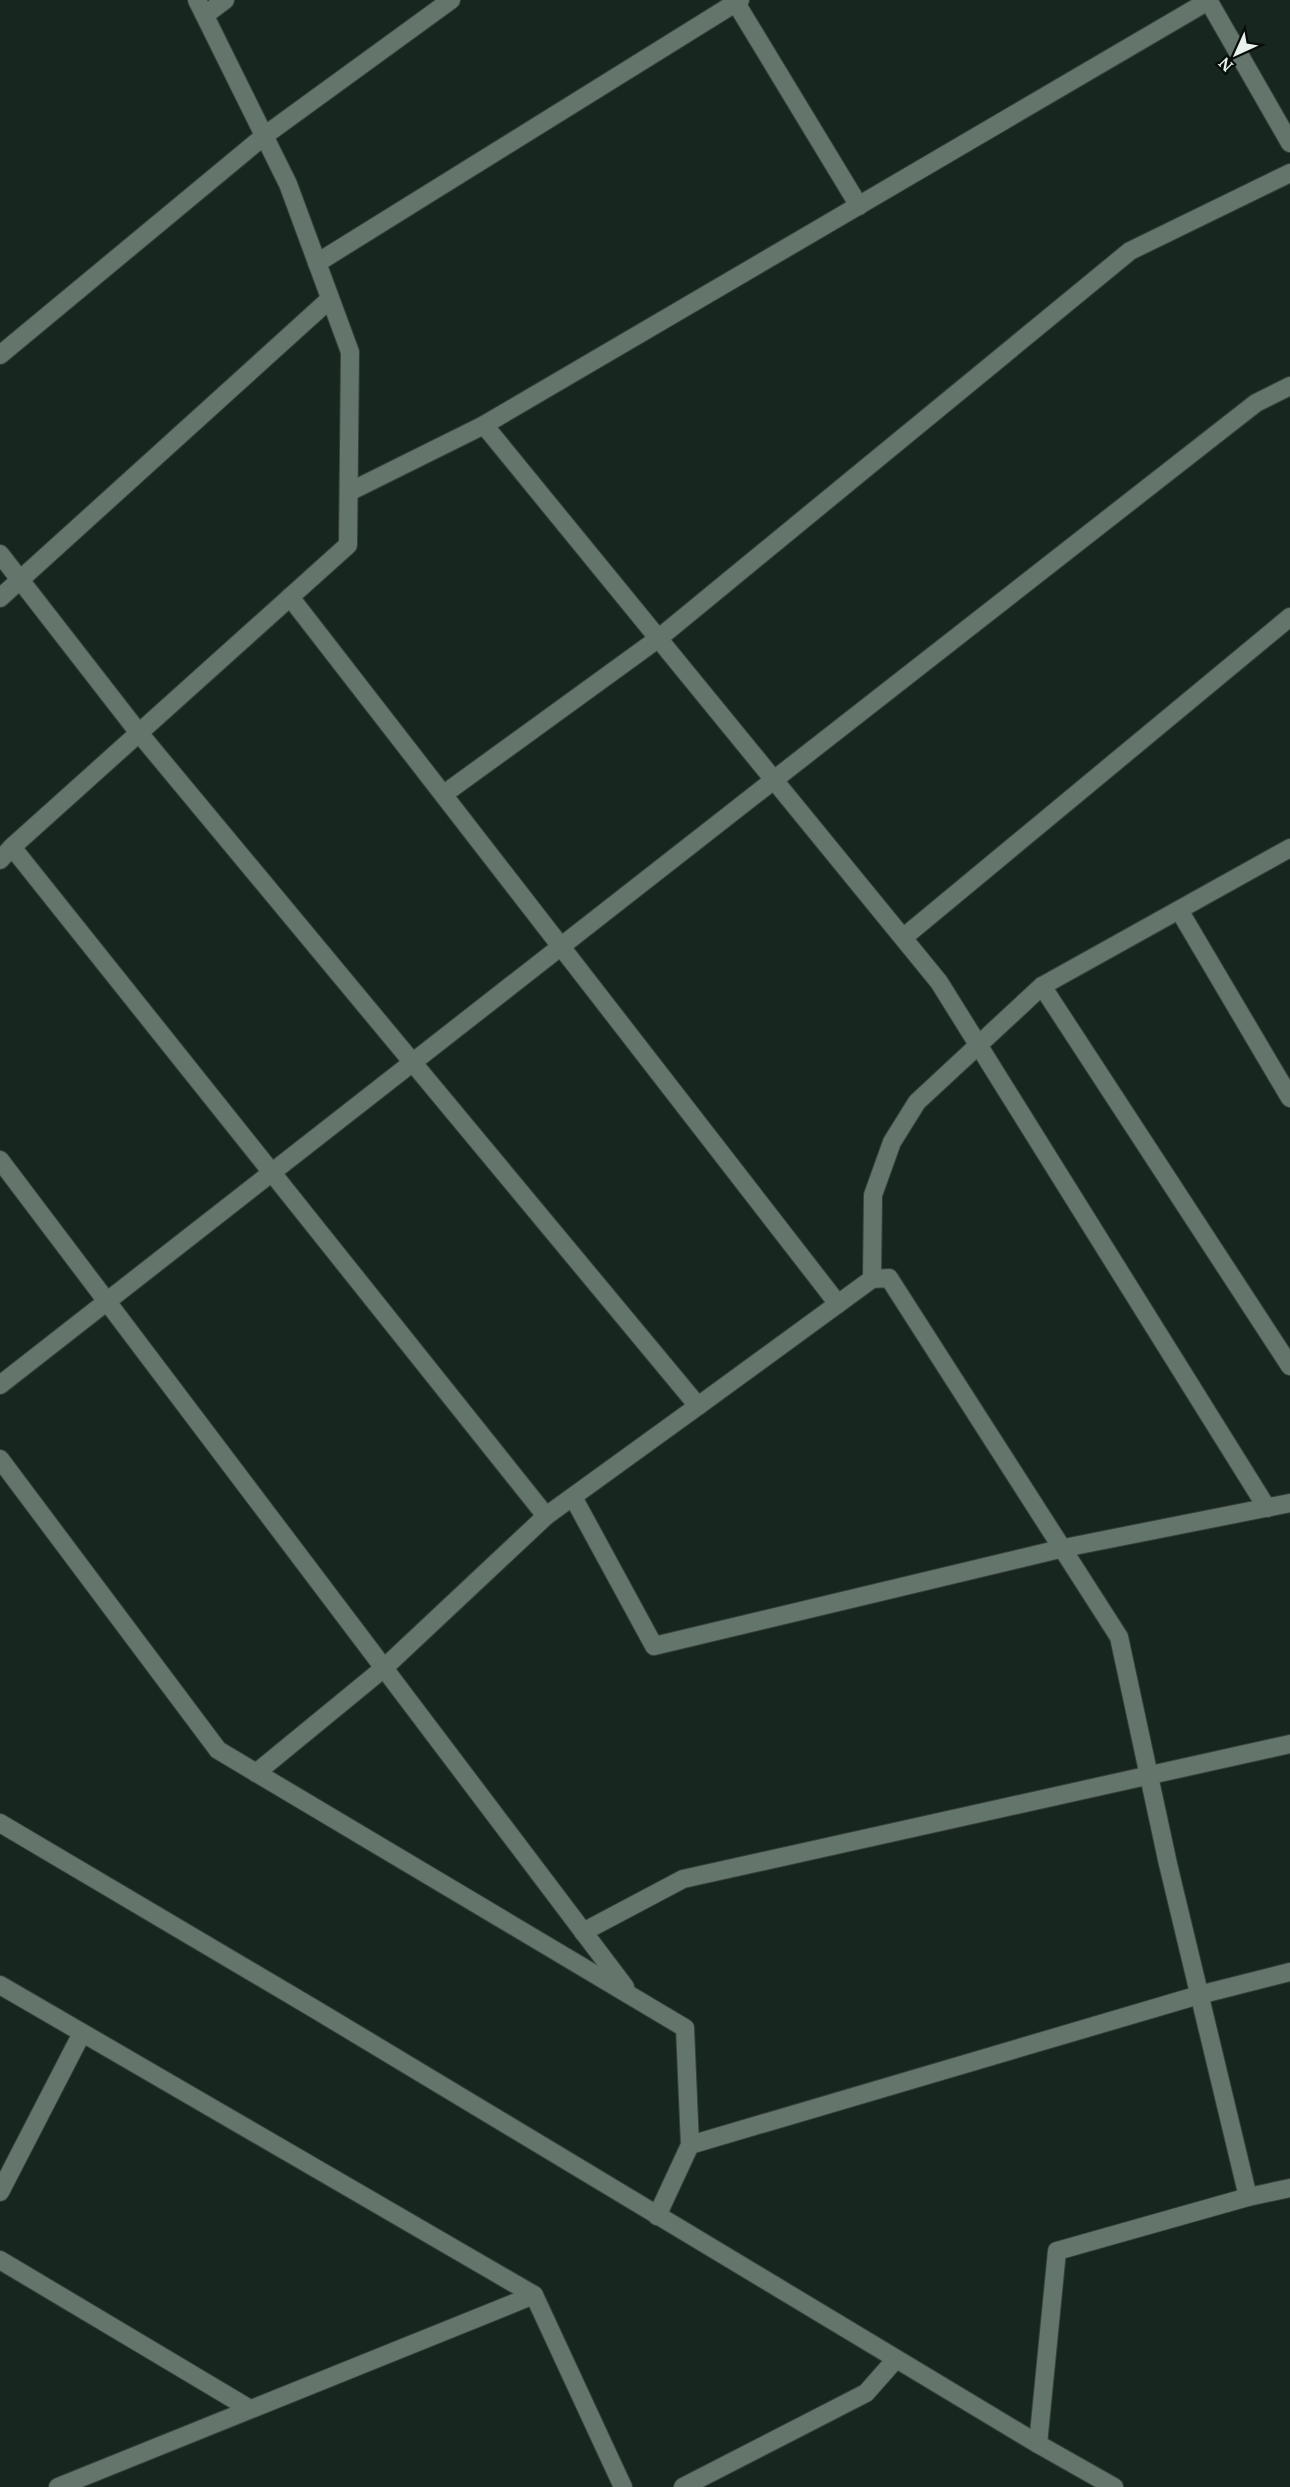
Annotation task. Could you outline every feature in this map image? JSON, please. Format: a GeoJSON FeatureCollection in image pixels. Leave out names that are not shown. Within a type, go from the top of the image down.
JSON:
{"type":"FeatureCollection","features":[{"type":"Feature","properties":{"kind":"street"},"geometry":{"type":"LineString","coordinates":[[225,0],[201,8],[288,184],[350,352],[348,545],[6,854],[272,1173],[546,1516]]}},
{"type":"Feature","properties":{"kind":"street"},"geometry":{"type":"LineString","coordinates":[[0,355],[264,136],[451,0]]}},
{"type":"Feature","properties":{"kind":"street"},"geometry":{"type":"LineString","coordinates":[[349,492],[484,425],[1208,0],[1290,143]]}},
{"type":"Feature","properties":{"kind":"street"},"geometry":{"type":"LineString","coordinates":[[317,263],[738,1],[859,206]]}},
{"type":"Feature","properties":{"kind":"street"},"geometry":{"type":"LineString","coordinates":[[444,794],[659,638],[1130,251],[1290,173]]}},
{"type":"Feature","properties":{"kind":"street"},"geometry":{"type":"LineString","coordinates":[[0,598],[330,299]]}},
{"type":"Feature","properties":{"kind":"street"},"geometry":{"type":"LineString","coordinates":[[0,1385],[1256,403],[1290,386]]}},
{"type":"Feature","properties":{"kind":"street"},"geometry":{"type":"LineString","coordinates":[[484,425],[939,982],[1267,1508]]}},
{"type":"Feature","properties":{"kind":"street"},"geometry":{"type":"LineString","coordinates":[[0,555],[139,732],[698,1406]]}},
{"type":"Feature","properties":{"kind":"street"},"geometry":{"type":"LineString","coordinates":[[290,597],[838,1304]]}},
{"type":"Feature","properties":{"kind":"street"},"geometry":{"type":"LineString","coordinates":[[904,938],[1290,617]]}},
{"type":"Feature","properties":{"kind":"street"},"geometry":{"type":"LineString","coordinates":[[872,1280],[873,1195],[892,1142],[917,1102],[1042,986],[1290,848]]}},
{"type":"Feature","properties":{"kind":"street"},"geometry":{"type":"LineString","coordinates":[[1179,910],[1290,1098]]}},
{"type":"Feature","properties":{"kind":"street"},"geometry":{"type":"LineString","coordinates":[[1042,986],[1290,1366]]}},
{"type":"Feature","properties":{"kind":"street"},"geometry":{"type":"LineString","coordinates":[[0,1160],[632,1996]]}},
{"type":"Feature","properties":{"kind":"street"},"geometry":{"type":"LineString","coordinates":[[256,1773],[384,1668],[546,1516],[872,1280],[889,1278],[1119,1636],[1199,1995],[1248,2197]]}},
{"type":"Feature","properties":{"kind":"street"},"geometry":{"type":"LineString","coordinates":[[0,1459],[218,1750],[685,2028],[690,2145],[657,2216]]}},
{"type":"Feature","properties":{"kind":"street"},"geometry":{"type":"LineString","coordinates":[[573,1497],[654,1646],[1064,1548],[1290,1503]]}},
{"type":"Feature","properties":{"kind":"street"},"geometry":{"type":"LineString","coordinates":[[583,1932],[683,1880],[1290,1744]]}},
{"type":"Feature","properties":{"kind":"street"},"geometry":{"type":"LineString","coordinates":[[0,1823],[318,2011],[1038,2444],[1114,2487]]}},
{"type":"Feature","properties":{"kind":"street"},"geometry":{"type":"LineString","coordinates":[[690,2145],[1199,1995],[1290,1972]]}},
{"type":"Feature","properties":{"kind":"street"},"geometry":{"type":"LineString","coordinates":[[0,1985],[534,2295],[616,2485]]}},
{"type":"Feature","properties":{"kind":"street"},"geometry":{"type":"LineString","coordinates":[[0,2192],[82,2033]]}},
{"type":"Feature","properties":{"kind":"street"},"geometry":{"type":"LineString","coordinates":[[1038,2444],[1057,2251],[1248,2197],[1290,2188]]}},
{"type":"Feature","properties":{"kind":"street"},"geometry":{"type":"LineString","coordinates":[[0,2260],[250,2409]]}},
{"type":"Feature","properties":{"kind":"street"},"geometry":{"type":"LineString","coordinates":[[58,2487],[534,2295]]}},
{"type":"Feature","properties":{"kind":"street"},"geometry":{"type":"LineString","coordinates":[[684,2487],[866,2393],[896,2359]]}}]}
